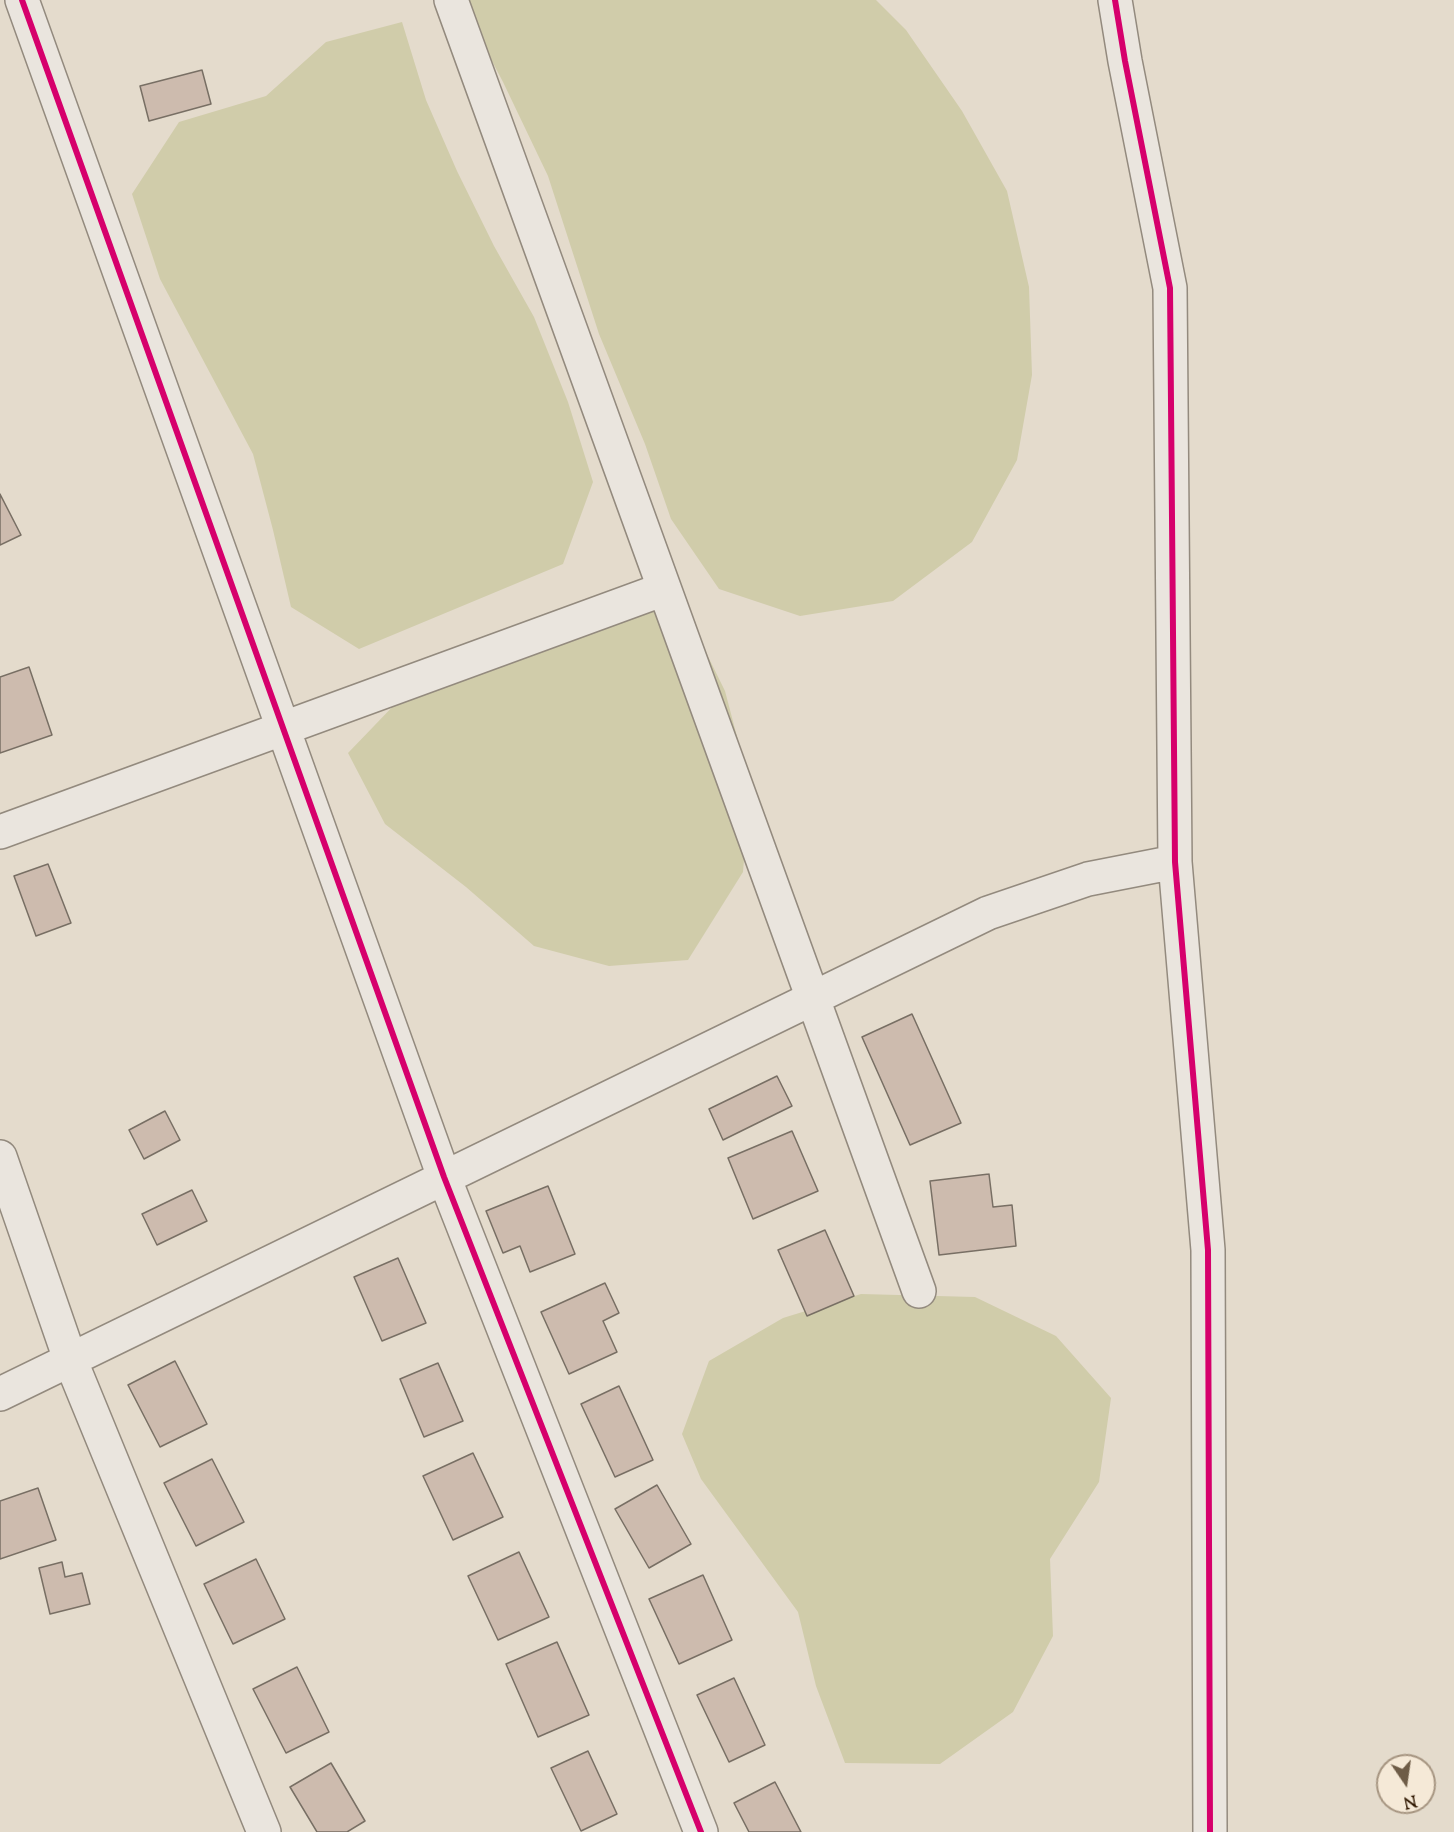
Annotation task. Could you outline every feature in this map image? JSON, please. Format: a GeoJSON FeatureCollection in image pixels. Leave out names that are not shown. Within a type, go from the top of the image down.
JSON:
{"type":"FeatureCollection","features":[{"type":"Feature","properties":{"kind":"street"},"geometry":{"type":"LineString","coordinates":[[22,0],[444,1178],[701,1832]]}},
{"type":"Feature","properties":{"kind":"street"},"geometry":{"type":"LineString","coordinates":[[451,0],[919,1290]]}},
{"type":"Feature","properties":{"kind":"street"},"geometry":{"type":"LineString","coordinates":[[1115,0],[1170,288],[1174,862],[1208,1250],[1210,1832]]}},
{"type":"Feature","properties":{"kind":"street"},"geometry":{"type":"LineString","coordinates":[[0,832],[664,589]]}},
{"type":"Feature","properties":{"kind":"street"},"geometry":{"type":"LineString","coordinates":[[0,1394],[988,913],[1088,879],[1174,862]]}},
{"type":"Feature","properties":{"kind":"street"},"geometry":{"type":"LineString","coordinates":[[0,1157],[70,1359],[264,1832]]}},
{"type":"Feature","properties":{"kind":"shaded area"},"geometry":{"type":"Polygon","coordinates":[[[460,0],[876,0],[906,30],[962,111],[1007,191],[1029,287],[1032,375],[1017,460],[972,542],[893,601],[800,616],[719,589],[671,519],[645,444],[599,334],[548,176],[460,0]]]}},
{"type":"Feature","properties":{"kind":"shaded area"},"geometry":{"type":"Polygon","coordinates":[[[402,22],[426,100],[457,171],[494,246],[534,317],[568,402],[593,482],[563,564],[359,649],[291,607],[253,454],[160,279],[132,194],[179,122],[266,96],[326,42],[402,22]]]}},
{"type":"Feature","properties":{"kind":"shaded area"},"geometry":{"type":"Polygon","coordinates":[[[619,594],[692,624],[725,691],[750,786],[743,872],[688,960],[609,966],[534,946],[466,887],[385,824],[348,753],[399,700],[472,677],[551,639],[619,594]]]}},
{"type":"Feature","properties":{"kind":"shaded area"},"geometry":{"type":"Polygon","coordinates":[[[861,1294],[975,1297],[1056,1336],[1111,1398],[1099,1482],[1050,1559],[1053,1636],[1013,1712],[940,1764],[845,1763],[816,1686],[798,1612],[701,1479],[682,1434],[709,1361],[783,1318],[861,1294]]]}},
{"type":"Feature","properties":{"kind":"building"},"geometry":{"type":"Polygon","coordinates":[[[202,70],[211,104],[149,121],[140,86],[202,70]]]}},
{"type":"Feature","properties":{"kind":"building"},"geometry":{"type":"Polygon","coordinates":[[[0,494],[21,535],[0,545],[0,494]]]}},
{"type":"Feature","properties":{"kind":"building"},"geometry":{"type":"Polygon","coordinates":[[[29,667],[52,735],[0,753],[0,677],[29,667]]]}},
{"type":"Feature","properties":{"kind":"building"},"geometry":{"type":"Polygon","coordinates":[[[48,864],[71,923],[36,936],[14,876],[48,864]]]}},
{"type":"Feature","properties":{"kind":"building"},"geometry":{"type":"Polygon","coordinates":[[[912,1014],[961,1123],[910,1145],[862,1037],[912,1014]]]}},
{"type":"Feature","properties":{"kind":"building"},"geometry":{"type":"Polygon","coordinates":[[[777,1076],[792,1106],[723,1140],[709,1109],[777,1076]]]}},
{"type":"Feature","properties":{"kind":"building"},"geometry":{"type":"Polygon","coordinates":[[[165,1111],[180,1140],[144,1159],[129,1130],[165,1111]]]}},
{"type":"Feature","properties":{"kind":"building"},"geometry":{"type":"Polygon","coordinates":[[[792,1131],[818,1191],[753,1219],[728,1158],[792,1131]]]}},
{"type":"Feature","properties":{"kind":"building"},"geometry":{"type":"Polygon","coordinates":[[[989,1174],[993,1207],[1012,1205],[1016,1246],[939,1255],[930,1181],[989,1174]]]}},
{"type":"Feature","properties":{"kind":"building"},"geometry":{"type":"Polygon","coordinates":[[[548,1186],[575,1254],[530,1272],[520,1246],[503,1253],[486,1211],[548,1186]]]}},
{"type":"Feature","properties":{"kind":"building"},"geometry":{"type":"Polygon","coordinates":[[[192,1190],[207,1221],[157,1245],[142,1214],[192,1190]]]}},
{"type":"Feature","properties":{"kind":"building"},"geometry":{"type":"Polygon","coordinates":[[[825,1230],[854,1296],[807,1316],[778,1250],[825,1230]]]}},
{"type":"Feature","properties":{"kind":"building"},"geometry":{"type":"Polygon","coordinates":[[[398,1258],[426,1323],[382,1341],[354,1277],[398,1258]]]}},
{"type":"Feature","properties":{"kind":"building"},"geometry":{"type":"Polygon","coordinates":[[[605,1283],[619,1313],[603,1321],[617,1352],[569,1374],[541,1312],[605,1283]]]}},
{"type":"Feature","properties":{"kind":"building"},"geometry":{"type":"Polygon","coordinates":[[[175,1361],[207,1424],[160,1447],[128,1385],[175,1361]]]}},
{"type":"Feature","properties":{"kind":"building"},"geometry":{"type":"Polygon","coordinates":[[[438,1363],[463,1421],[424,1437],[400,1379],[438,1363]]]}},
{"type":"Feature","properties":{"kind":"building"},"geometry":{"type":"Polygon","coordinates":[[[619,1386],[653,1460],[615,1477],[581,1404],[619,1386]]]}},
{"type":"Feature","properties":{"kind":"building"},"geometry":{"type":"Polygon","coordinates":[[[473,1453],[503,1517],[453,1540],[423,1476],[473,1453]]]}},
{"type":"Feature","properties":{"kind":"building"},"geometry":{"type":"Polygon","coordinates":[[[212,1459],[244,1522],[196,1546],[164,1483],[212,1459]]]}},
{"type":"Feature","properties":{"kind":"building"},"geometry":{"type":"Polygon","coordinates":[[[657,1485],[691,1544],[649,1568],[615,1509],[657,1485]]]}},
{"type":"Feature","properties":{"kind":"building"},"geometry":{"type":"Polygon","coordinates":[[[38,1488],[56,1540],[0,1559],[0,1501],[38,1488]]]}},
{"type":"Feature","properties":{"kind":"building"},"geometry":{"type":"Polygon","coordinates":[[[519,1552],[549,1617],[498,1640],[468,1576],[519,1552]]]}},
{"type":"Feature","properties":{"kind":"building"},"geometry":{"type":"Polygon","coordinates":[[[256,1559],[285,1619],[233,1644],[204,1584],[256,1559]]]}},
{"type":"Feature","properties":{"kind":"building"},"geometry":{"type":"Polygon","coordinates":[[[62,1562],[65,1577],[82,1573],[90,1604],[50,1614],[39,1568],[62,1562]]]}},
{"type":"Feature","properties":{"kind":"building"},"geometry":{"type":"Polygon","coordinates":[[[703,1575],[732,1640],[679,1664],[649,1599],[703,1575]]]}},
{"type":"Feature","properties":{"kind":"building"},"geometry":{"type":"Polygon","coordinates":[[[557,1642],[589,1715],[538,1737],[506,1664],[557,1642]]]}},
{"type":"Feature","properties":{"kind":"building"},"geometry":{"type":"Polygon","coordinates":[[[297,1667],[329,1732],[286,1753],[253,1689],[297,1667]]]}},
{"type":"Feature","properties":{"kind":"building"},"geometry":{"type":"Polygon","coordinates":[[[734,1678],[765,1745],[729,1762],[697,1695],[734,1678]]]}},
{"type":"Feature","properties":{"kind":"building"},"geometry":{"type":"Polygon","coordinates":[[[588,1751],[617,1814],[581,1831],[551,1768],[588,1751]]]}},
{"type":"Feature","properties":{"kind":"building"},"geometry":{"type":"Polygon","coordinates":[[[331,1763],[365,1821],[347,1832],[317,1832],[290,1787],[331,1763]]]}},
{"type":"Feature","properties":{"kind":"building"},"geometry":{"type":"Polygon","coordinates":[[[775,1782],[801,1832],[749,1832],[734,1803],[775,1782]]]}},
{"type":"Feature","properties":{"kind":"cycle path"},"geometry":{"type":"LineString","coordinates":[[22,0],[444,1177],[701,1832]]}},
{"type":"Feature","properties":{"kind":"cycle path"},"geometry":{"type":"LineString","coordinates":[[1115,0],[1170,288],[1175,862],[1208,1250],[1210,1832]]}}]}
